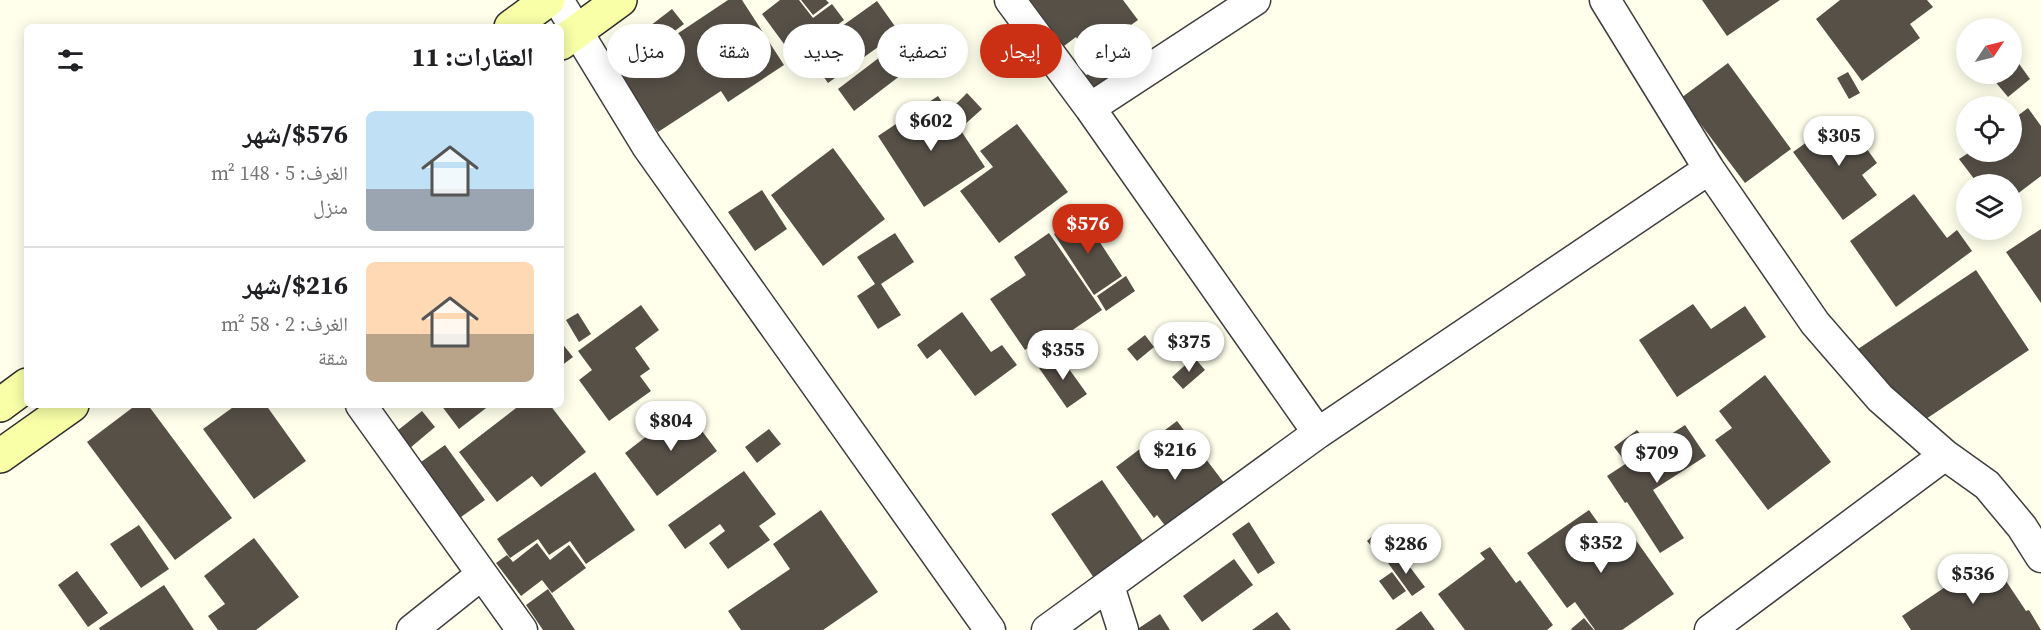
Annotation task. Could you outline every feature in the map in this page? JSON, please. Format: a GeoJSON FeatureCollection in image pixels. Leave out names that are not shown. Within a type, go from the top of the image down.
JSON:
{"type":"FeatureCollection","features":[{"type":"Feature","properties":{"kind":"main road"},"geometry":{"type":"LineString","coordinates":[[515,24],[548,0]]}},
{"type":"Feature","properties":{"kind":"main road"},"geometry":{"type":"LineString","coordinates":[[569,37],[620,0]]}},
{"type":"Feature","properties":{"kind":"main road"},"geometry":{"type":"LineString","coordinates":[[0,405],[24,387]]}},
{"type":"Feature","properties":{"kind":"main road"},"geometry":{"type":"LineString","coordinates":[[0,456],[68,408]]}},
{"type":"Feature","properties":{"kind":"street"},"geometry":{"type":"LineString","coordinates":[[558,0],[569,37],[990,630]]}},
{"type":"Feature","properties":{"kind":"street"},"geometry":{"type":"LineString","coordinates":[[1010,0],[1090,108],[1318,434]]}},
{"type":"Feature","properties":{"kind":"street"},"geometry":{"type":"LineString","coordinates":[[1090,108],[1255,0]]}},
{"type":"Feature","properties":{"kind":"street"},"geometry":{"type":"LineString","coordinates":[[1605,0],[1709,169],[1815,323],[1880,398],[1945,455],[1987,485],[2022,527],[2041,557]]}},
{"type":"Feature","properties":{"kind":"street"},"geometry":{"type":"LineString","coordinates":[[1047,630],[1318,434],[1709,169]]}},
{"type":"Feature","properties":{"kind":"street"},"geometry":{"type":"LineString","coordinates":[[363,408],[522,630]]}},
{"type":"Feature","properties":{"kind":"street"},"geometry":{"type":"LineString","coordinates":[[1710,630],[1945,455]]}},
{"type":"Feature","properties":{"kind":"street"},"geometry":{"type":"LineString","coordinates":[[412,630],[481,574]]}},
{"type":"Feature","properties":{"kind":"street"},"geometry":{"type":"LineString","coordinates":[[1109,586],[1123,630]]}},
{"type":"Feature","properties":{"kind":"building"},"geometry":{"type":"Polygon","coordinates":[[[728,0],[742,0],[758,24],[697,24],[697,78],[764,78],[728,102],[721,91],[658,132],[622,78],[685,78],[685,29],[728,0]]]}},
{"type":"Feature","properties":{"kind":"building"},"geometry":{"type":"Polygon","coordinates":[[[780,0],[799,0],[813,18],[832,4],[844,20],[839,24],[783,24],[783,43],[762,14],[780,0]]]}},
{"type":"Feature","properties":{"kind":"building"},"geometry":{"type":"Polygon","coordinates":[[[801,0],[826,0],[829,3],[813,15],[801,0]]]}},
{"type":"Feature","properties":{"kind":"building"},"geometry":{"type":"Polygon","coordinates":[[[1030,0],[1123,0],[1138,20],[1132,24],[1074,24],[1074,38],[1064,46],[1062,24],[1048,24],[1030,0]]]}},
{"type":"Feature","properties":{"kind":"building"},"geometry":{"type":"Polygon","coordinates":[[[1702,0],[1780,0],[1727,36],[1702,0]]]}},
{"type":"Feature","properties":{"kind":"building"},"geometry":{"type":"Polygon","coordinates":[[[1840,0],[1927,0],[1933,7],[1910,24],[1920,38],[1862,81],[1816,19],[1840,0]]]}},
{"type":"Feature","properties":{"kind":"building"},"geometry":{"type":"Polygon","coordinates":[[[877,1],[893,24],[877,24],[877,48],[865,56],[865,24],[845,24],[877,1]]]}},
{"type":"Feature","properties":{"kind":"building"},"geometry":{"type":"Polygon","coordinates":[[[672,9],[684,24],[653,24],[672,9]]]}},
{"type":"Feature","properties":{"kind":"building"},"geometry":{"type":"Polygon","coordinates":[[[771,45],[783,63],[771,74],[771,45]]]}},
{"type":"Feature","properties":{"kind":"building"},"geometry":{"type":"Polygon","coordinates":[[[877,59],[877,78],[897,78],[854,111],[838,89],[852,78],[865,78],[865,68],[877,59]]]}},
{"type":"Feature","properties":{"kind":"building"},"geometry":{"type":"Polygon","coordinates":[[[1728,63],[1791,149],[1745,183],[1681,98],[1728,63]]]}},
{"type":"Feature","properties":{"kind":"building"},"geometry":{"type":"Polygon","coordinates":[[[2022,68],[2030,79],[2007,96],[1997,84],[2022,84],[2022,68]]]}},
{"type":"Feature","properties":{"kind":"building"},"geometry":{"type":"Polygon","coordinates":[[[1848,72],[1860,93],[1849,99],[1837,78],[1848,72]]]}},
{"type":"Feature","properties":{"kind":"building"},"geometry":{"type":"Polygon","coordinates":[[[824,78],[835,78],[828,83],[824,78]]]}},
{"type":"Feature","properties":{"kind":"building"},"geometry":{"type":"Polygon","coordinates":[[[1082,78],[1106,78],[1109,82],[1092,93],[1082,78]]]}},
{"type":"Feature","properties":{"kind":"building"},"geometry":{"type":"Polygon","coordinates":[[[967,93],[982,109],[963,126],[949,111],[967,93]]]}},
{"type":"Feature","properties":{"kind":"building"},"geometry":{"type":"Polygon","coordinates":[[[938,96],[985,167],[924,207],[878,136],[938,96]]]}},
{"type":"Feature","properties":{"kind":"building"},"geometry":{"type":"Polygon","coordinates":[[[2028,108],[2041,126],[2041,176],[2022,190],[2022,174],[1970,174],[1961,162],[2022,162],[2022,112],[2028,108]]]}},
{"type":"Feature","properties":{"kind":"building"},"geometry":{"type":"Polygon","coordinates":[[[1843,116],[1877,163],[1862,175],[1877,195],[1843,220],[1793,152],[1843,116]]]}},
{"type":"Feature","properties":{"kind":"building"},"geometry":{"type":"Polygon","coordinates":[[[1017,124],[1068,192],[999,243],[960,191],[993,167],[980,151],[1017,124]]]}},
{"type":"Feature","properties":{"kind":"building"},"geometry":{"type":"Polygon","coordinates":[[[833,148],[885,219],[823,266],[771,195],[833,148]]]}},
{"type":"Feature","properties":{"kind":"building"},"geometry":{"type":"Polygon","coordinates":[[[762,190],[787,229],[755,251],[728,212],[762,190]]]}},
{"type":"Feature","properties":{"kind":"building"},"geometry":{"type":"Polygon","coordinates":[[[1914,194],[1947,238],[1956,231],[1956,240],[1964,240],[1972,251],[1896,307],[1850,241],[1914,194]]]}},
{"type":"Feature","properties":{"kind":"building"},"geometry":{"type":"Polygon","coordinates":[[[1082,215],[1122,276],[1094,295],[1054,234],[1082,215]]]}},
{"type":"Feature","properties":{"kind":"building"},"geometry":{"type":"Polygon","coordinates":[[[2041,229],[2041,303],[2006,252],[2041,229]]]}},
{"type":"Feature","properties":{"kind":"building"},"geometry":{"type":"Polygon","coordinates":[[[895,233],[914,262],[881,284],[901,315],[878,329],[857,296],[875,284],[857,257],[895,233]]]}},
{"type":"Feature","properties":{"kind":"building"},"geometry":{"type":"Polygon","coordinates":[[[1049,233],[1102,310],[1052,344],[1046,335],[1025,350],[990,299],[1026,275],[1014,257],[1049,233]]]}},
{"type":"Feature","properties":{"kind":"building"},"geometry":{"type":"Polygon","coordinates":[[[1976,270],[2029,350],[1911,429],[1858,349],[1976,270]]]}},
{"type":"Feature","properties":{"kind":"building"},"geometry":{"type":"Polygon","coordinates":[[[1126,276],[1135,291],[1106,311],[1097,296],[1126,276]]]}},
{"type":"Feature","properties":{"kind":"building"},"geometry":{"type":"Polygon","coordinates":[[[1693,304],[1711,329],[1745,306],[1766,337],[1677,397],[1639,340],[1693,304]]]}},
{"type":"Feature","properties":{"kind":"building"},"geometry":{"type":"Polygon","coordinates":[[[641,305],[659,330],[635,348],[650,369],[640,376],[651,391],[609,421],[579,380],[592,370],[578,351],[641,305]]]}},
{"type":"Feature","properties":{"kind":"building"},"geometry":{"type":"Polygon","coordinates":[[[962,312],[991,352],[1002,345],[1017,365],[975,396],[940,349],[927,359],[917,345],[962,312]]]}},
{"type":"Feature","properties":{"kind":"building"},"geometry":{"type":"Polygon","coordinates":[[[578,313],[591,334],[579,342],[566,320],[578,313]]]}},
{"type":"Feature","properties":{"kind":"building"},"geometry":{"type":"Polygon","coordinates":[[[1145,335],[1154,347],[1137,361],[1127,349],[1145,335]]]}},
{"type":"Feature","properties":{"kind":"building"},"geometry":{"type":"Polygon","coordinates":[[[564,346],[573,357],[564,364],[564,346]]]}},
{"type":"Feature","properties":{"kind":"building"},"geometry":{"type":"Polygon","coordinates":[[[1059,355],[1087,394],[1067,408],[1039,368],[1059,355]]]}},
{"type":"Feature","properties":{"kind":"building"},"geometry":{"type":"Polygon","coordinates":[[[1194,357],[1205,370],[1183,389],[1172,377],[1194,357]]]}},
{"type":"Feature","properties":{"kind":"building"},"geometry":{"type":"Polygon","coordinates":[[[1765,375],[1831,462],[1768,510],[1715,440],[1732,428],[1719,411],[1765,375]]]}},
{"type":"Feature","properties":{"kind":"building"},"geometry":{"type":"Polygon","coordinates":[[[684,407],[717,451],[657,496],[625,453],[684,407]]]}},
{"type":"Feature","properties":{"kind":"building"},"geometry":{"type":"Polygon","coordinates":[[[132,408],[150,408],[232,518],[175,560],[87,442],[132,408]]]}},
{"type":"Feature","properties":{"kind":"building"},"geometry":{"type":"Polygon","coordinates":[[[232,408],[268,408],[306,461],[254,499],[203,429],[232,408]]]}},
{"type":"Feature","properties":{"kind":"building"},"geometry":{"type":"Polygon","coordinates":[[[443,408],[486,408],[459,429],[443,408]]]}},
{"type":"Feature","properties":{"kind":"building"},"geometry":{"type":"Polygon","coordinates":[[[516,408],[552,408],[586,452],[541,487],[532,476],[497,502],[459,452],[516,408]]]}},
{"type":"Feature","properties":{"kind":"building"},"geometry":{"type":"Polygon","coordinates":[[[422,411],[435,427],[410,448],[397,431],[422,411]]]}},
{"type":"Feature","properties":{"kind":"building"},"geometry":{"type":"Polygon","coordinates":[[[1177,421],[1234,496],[1176,540],[1157,515],[1154,518],[1116,467],[1177,421]]]}},
{"type":"Feature","properties":{"kind":"building"},"geometry":{"type":"Polygon","coordinates":[[[1685,425],[1706,456],[1653,490],[1684,538],[1660,553],[1607,476],[1685,425]]]}},
{"type":"Feature","properties":{"kind":"building"},"geometry":{"type":"Polygon","coordinates":[[[769,429],[781,444],[757,463],[745,447],[769,429]]]}},
{"type":"Feature","properties":{"kind":"building"},"geometry":{"type":"Polygon","coordinates":[[[1637,430],[1647,442],[1624,460],[1614,447],[1637,430]]]}},
{"type":"Feature","properties":{"kind":"building"},"geometry":{"type":"Polygon","coordinates":[[[445,445],[485,500],[461,517],[421,462],[445,445]]]}},
{"type":"Feature","properties":{"kind":"building"},"geometry":{"type":"Polygon","coordinates":[[[744,471],[776,514],[759,526],[770,540],[728,569],[709,543],[725,531],[720,524],[685,549],[668,525],[744,471]]]}},
{"type":"Feature","properties":{"kind":"building"},"geometry":{"type":"Polygon","coordinates":[[[595,472],[635,530],[586,564],[570,541],[549,555],[538,539],[510,558],[497,539],[595,472]]]}},
{"type":"Feature","properties":{"kind":"building"},"geometry":{"type":"Polygon","coordinates":[[[1102,480],[1157,562],[1106,596],[1051,514],[1102,480]]]}},
{"type":"Feature","properties":{"kind":"building"},"geometry":{"type":"Polygon","coordinates":[[[821,510],[878,592],[823,630],[741,630],[728,611],[790,569],[773,544],[821,510]]]}},
{"type":"Feature","properties":{"kind":"building"},"geometry":{"type":"Polygon","coordinates":[[[1589,510],[1611,541],[1628,529],[1674,594],[1622,630],[1595,630],[1575,602],[1567,608],[1527,553],[1589,510]]]}},
{"type":"Feature","properties":{"kind":"building"},"geometry":{"type":"Polygon","coordinates":[[[1249,522],[1275,563],[1258,574],[1232,534],[1249,522]]]}},
{"type":"Feature","properties":{"kind":"building"},"geometry":{"type":"Polygon","coordinates":[[[139,525],[169,569],[141,588],[110,544],[139,525]]]}},
{"type":"Feature","properties":{"kind":"building"},"geometry":{"type":"Polygon","coordinates":[[[1376,533],[1394,553],[1384,561],[1367,541],[1376,533]]]}},
{"type":"Feature","properties":{"kind":"building"},"geometry":{"type":"Polygon","coordinates":[[[254,538],[299,597],[256,630],[218,630],[208,616],[225,604],[204,576],[254,538]]]}},
{"type":"Feature","properties":{"kind":"building"},"geometry":{"type":"Polygon","coordinates":[[[537,543],[550,560],[569,545],[586,568],[552,593],[542,580],[521,596],[496,563],[507,555],[513,562],[537,543]]]}},
{"type":"Feature","properties":{"kind":"building"},"geometry":{"type":"Polygon","coordinates":[[[1490,547],[1516,583],[1520,580],[1553,625],[1547,630],[1465,630],[1438,594],[1485,559],[1480,553],[1490,547]]]}},
{"type":"Feature","properties":{"kind":"building"},"geometry":{"type":"Polygon","coordinates":[[[1400,554],[1425,587],[1412,596],[1388,563],[1400,554]]]}},
{"type":"Feature","properties":{"kind":"building"},"geometry":{"type":"Polygon","coordinates":[[[1990,557],[2041,630],[1911,630],[1902,616],[1990,557]]]}},
{"type":"Feature","properties":{"kind":"building"},"geometry":{"type":"Polygon","coordinates":[[[1234,559],[1253,585],[1202,622],[1183,596],[1234,559]]]}},
{"type":"Feature","properties":{"kind":"building"},"geometry":{"type":"Polygon","coordinates":[[[77,571],[108,613],[88,627],[58,585],[77,571]]]}},
{"type":"Feature","properties":{"kind":"building"},"geometry":{"type":"Polygon","coordinates":[[[1392,572],[1406,591],[1393,600],[1379,581],[1392,572]]]}},
{"type":"Feature","properties":{"kind":"building"},"geometry":{"type":"Polygon","coordinates":[[[164,585],[194,630],[100,630],[99,628],[164,585]]]}},
{"type":"Feature","properties":{"kind":"building"},"geometry":{"type":"Polygon","coordinates":[[[548,589],[575,630],[543,630],[526,605],[548,589]]]}},
{"type":"Feature","properties":{"kind":"building"},"geometry":{"type":"Polygon","coordinates":[[[1421,611],[1435,630],[1395,630],[1421,611]]]}},
{"type":"Feature","properties":{"kind":"building"},"geometry":{"type":"Polygon","coordinates":[[[1277,612],[1291,630],[1252,630],[1277,612]]]}},
{"type":"Feature","properties":{"kind":"building"},"geometry":{"type":"Polygon","coordinates":[[[1160,614],[1170,630],[1136,630],[1160,614]]]}},
{"type":"Feature","properties":{"kind":"building"},"geometry":{"type":"Polygon","coordinates":[[[1584,618],[1594,630],[1571,629],[1584,618]]]}}]}
